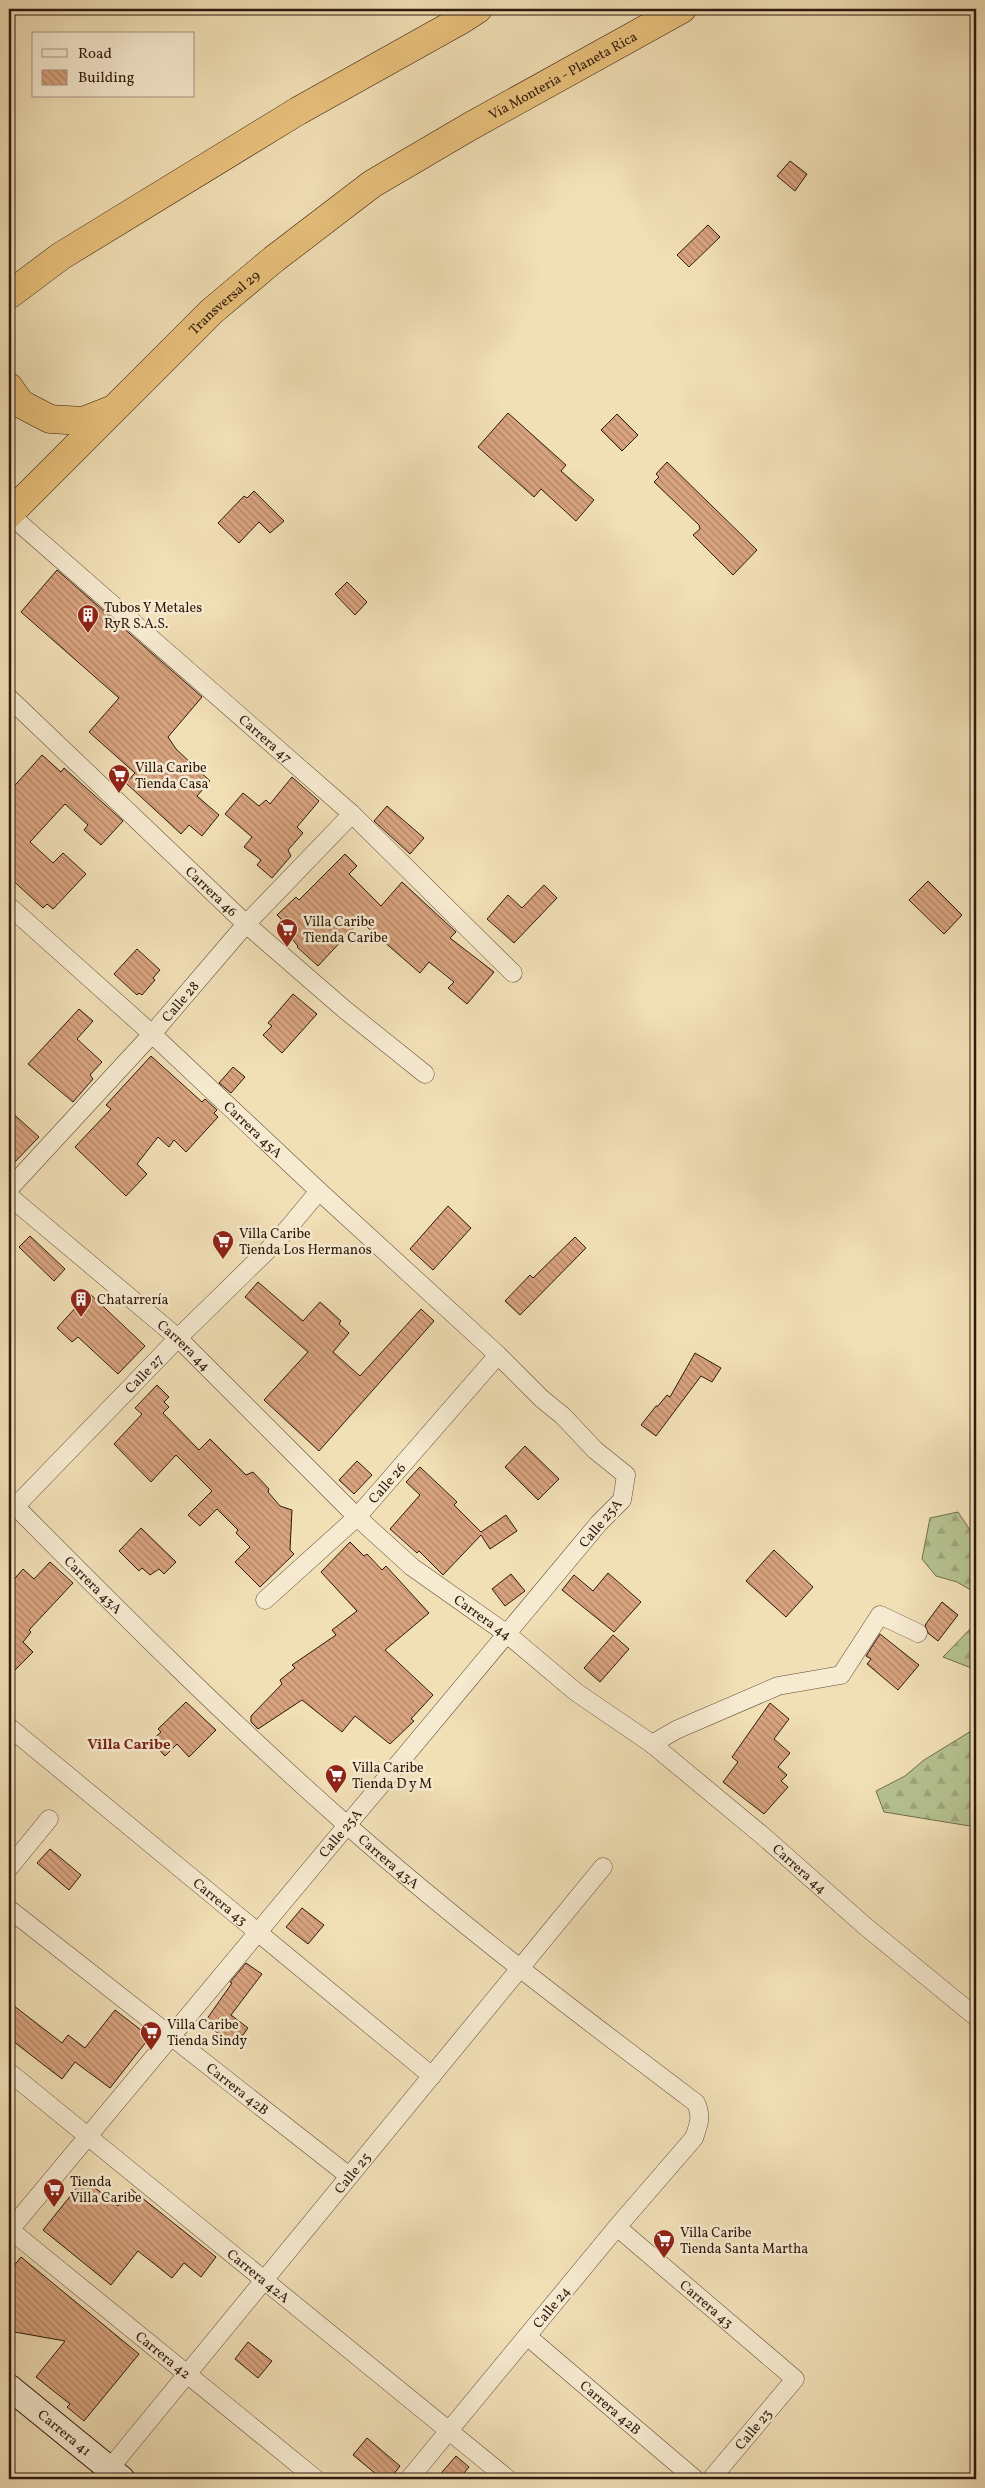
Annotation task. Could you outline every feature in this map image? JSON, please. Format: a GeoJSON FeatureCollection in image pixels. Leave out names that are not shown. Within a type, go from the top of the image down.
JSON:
{"type":"FeatureCollection","features":[{"type":"Feature","properties":{"kind":"highway","name":"Vía Monteria - Planeta Rica"},"geometry":{"type":"LineString","coordinates":[[469,127],[682,9]]}},
{"type":"Feature","properties":{"kind":"highway"},"geometry":{"type":"LineString","coordinates":[[13,294],[61,256],[298,112],[467,13]]}},
{"type":"Feature","properties":{"kind":"highway","name":"Transversal 29"},"geometry":{"type":"LineString","coordinates":[[9,514],[212,311],[274,259],[372,184],[469,127]]}},
{"type":"Feature","properties":{"kind":"highway"},"geometry":{"type":"LineString","coordinates":[[9,387],[21,404],[50,419],[83,421],[114,408]]}},
{"type":"Feature","properties":{"kind":"street","name":"Carrera 47"},"geometry":{"type":"LineString","coordinates":[[9,514],[352,814],[513,973]]}},
{"type":"Feature","properties":{"kind":"street","name":"Carrera 46"},"geometry":{"type":"LineString","coordinates":[[9,698],[246,924],[344,1009],[425,1074]]}},
{"type":"Feature","properties":{"kind":"street","name":"Calle 28"},"geometry":{"type":"LineString","coordinates":[[9,1189],[152,1034],[246,924],[352,814]]}},
{"type":"Feature","properties":{"kind":"street","name":"Carrera 45A"},"geometry":{"type":"LineString","coordinates":[[9,906],[152,1034],[318,1191],[498,1355]]}},
{"type":"Feature","properties":{"kind":"street","name":"Calle 27"},"geometry":{"type":"LineString","coordinates":[[12,1509],[178,1338],[279,1239],[318,1191]]}},
{"type":"Feature","properties":{"kind":"street","name":"Carrera 44"},"geometry":{"type":"LineString","coordinates":[[9,1196],[178,1338],[357,1517],[412,1567],[507,1634],[576,1692],[652,1744],[763,1836],[865,1926],[976,2017]]}},
{"type":"Feature","properties":{"kind":"street","name":"Calle 26"},"geometry":{"type":"LineString","coordinates":[[265,1600],[357,1517],[498,1355]]}},
{"type":"Feature","properties":{"kind":"street","name":"Calle 25A"},"geometry":{"type":"LineString","coordinates":[[9,2230],[599,1523],[622,1500],[626,1475],[594,1450],[563,1416],[542,1399],[498,1355]]}},
{"type":"Feature","properties":{"kind":"street","name":"Carrera 43A"},"geometry":{"type":"LineString","coordinates":[[12,1509],[184,1676],[347,1825],[520,1969],[696,2103],[700,2112],[700,2123],[694,2138]]}},
{"type":"Feature","properties":{"kind":"street"},"geometry":{"type":"LineString","coordinates":[[652,1744],[676,1730],[778,1686],[841,1675],[880,1615],[918,1634]]}},
{"type":"Feature","properties":{"kind":"street","name":"Carrera 43"},"geometry":{"type":"LineString","coordinates":[[9,1727],[432,2076]]}},
{"type":"Feature","properties":{"kind":"street"},"geometry":{"type":"LineString","coordinates":[[9,1868],[49,1818]]}},
{"type":"Feature","properties":{"kind":"street","name":"Calle 25"},"geometry":{"type":"LineString","coordinates":[[111,2476],[187,2374],[603,1867]]}},
{"type":"Feature","properties":{"kind":"street","name":"Carrera 42B"},"geometry":{"type":"LineString","coordinates":[[9,1909],[349,2176]]}},
{"type":"Feature","properties":{"kind":"street","name":"Carrera 42A"},"geometry":{"type":"LineString","coordinates":[[9,2072],[508,2479]]}},
{"type":"Feature","properties":{"kind":"street","name":"Calle 24"},"geometry":{"type":"LineString","coordinates":[[409,2479],[617,2227],[694,2138]]}},
{"type":"Feature","properties":{"kind":"street","name":"Carrera 43"},"geometry":{"type":"LineString","coordinates":[[617,2227],[795,2379]]}},
{"type":"Feature","properties":{"kind":"street","name":"Carrera 42"},"geometry":{"type":"LineString","coordinates":[[9,2230],[316,2479]]}},
{"type":"Feature","properties":{"kind":"street","name":"Carrera 42B"},"geometry":{"type":"LineString","coordinates":[[527,2336],[694,2479]]}},
{"type":"Feature","properties":{"kind":"street","name":"Calle 23"},"geometry":{"type":"LineString","coordinates":[[711,2479],[795,2379]]}},
{"type":"Feature","properties":{"kind":"street","name":"Carrera 41"},"geometry":{"type":"LineString","coordinates":[[9,2387],[111,2476]]}},
{"type":"Feature","properties":{"kind":"green space"},"geometry":{"type":"Polygon","coordinates":[[[958,1512],[976,1539],[976,1593],[957,1582],[936,1576],[922,1559],[930,1518],[958,1512]]]}},
{"type":"Feature","properties":{"kind":"green space"},"geometry":{"type":"Polygon","coordinates":[[[976,1623],[976,1673],[974,1669],[943,1657],[976,1623]]]}},
{"type":"Feature","properties":{"kind":"green space"},"geometry":{"type":"Polygon","coordinates":[[[976,1728],[976,1827],[884,1812],[876,1791],[905,1776],[924,1760],[976,1728]]]}},
{"type":"Feature","properties":{"kind":"building"},"geometry":{"type":"Polygon","coordinates":[[[790,161],[807,174],[795,191],[777,176],[790,161]]]}},
{"type":"Feature","properties":{"kind":"building"},"geometry":{"type":"Polygon","coordinates":[[[708,225],[720,237],[689,267],[677,255],[708,225]]]}},
{"type":"Feature","properties":{"kind":"building"},"geometry":{"type":"Polygon","coordinates":[[[508,413],[566,465],[561,471],[594,500],[576,521],[541,489],[534,497],[478,447],[508,413]]]}},
{"type":"Feature","properties":{"kind":"building"},"geometry":{"type":"Polygon","coordinates":[[[617,414],[638,435],[622,451],[601,430],[617,414]]]}},
{"type":"Feature","properties":{"kind":"building"},"geometry":{"type":"Polygon","coordinates":[[[667,462],[757,550],[733,575],[693,535],[700,529],[699,525],[654,482],[659,477],[656,474],[667,462]]]}},
{"type":"Feature","properties":{"kind":"building"},"geometry":{"type":"Polygon","coordinates":[[[254,491],[284,521],[270,533],[259,522],[239,543],[218,523],[244,496],[247,498],[254,491]]]}},
{"type":"Feature","properties":{"kind":"building"},"geometry":{"type":"Polygon","coordinates":[[[57,570],[202,697],[168,737],[176,749],[210,781],[197,796],[219,815],[202,836],[189,825],[181,834],[126,783],[135,773],[89,732],[119,698],[21,612],[57,570]]]}},
{"type":"Feature","properties":{"kind":"building"},"geometry":{"type":"Polygon","coordinates":[[[347,582],[367,602],[355,615],[335,594],[347,582]]]}},
{"type":"Feature","properties":{"kind":"building"},"geometry":{"type":"Polygon","coordinates":[[[42,755],[61,772],[64,768],[123,821],[101,845],[84,830],[88,825],[65,804],[30,842],[53,863],[63,853],[86,874],[53,909],[47,904],[43,908],[9,877],[9,792],[42,755]]]}},
{"type":"Feature","properties":{"kind":"building"},"geometry":{"type":"Polygon","coordinates":[[[292,777],[319,801],[297,827],[303,833],[288,850],[291,856],[272,878],[257,865],[261,860],[244,847],[252,837],[225,814],[243,793],[259,806],[266,800],[270,804],[292,777]]]}},
{"type":"Feature","properties":{"kind":"building"},"geometry":{"type":"Polygon","coordinates":[[[387,806],[424,838],[410,854],[374,821],[387,806]]]}},
{"type":"Feature","properties":{"kind":"building"},"geometry":{"type":"Polygon","coordinates":[[[345,854],[357,866],[349,874],[381,906],[402,882],[456,932],[450,938],[494,972],[467,1004],[448,988],[454,982],[429,962],[420,973],[360,921],[318,966],[297,947],[281,926],[285,923],[277,915],[296,897],[299,900],[345,854]]]}},
{"type":"Feature","properties":{"kind":"building"},"geometry":{"type":"Polygon","coordinates":[[[928,881],[962,915],[944,934],[909,900],[928,881]]]}},
{"type":"Feature","properties":{"kind":"building"},"geometry":{"type":"Polygon","coordinates":[[[544,885],[557,898],[514,943],[487,919],[508,895],[522,908],[544,885]]]}},
{"type":"Feature","properties":{"kind":"building"},"geometry":{"type":"Polygon","coordinates":[[[137,949],[160,970],[153,978],[155,980],[142,995],[139,993],[137,995],[114,974],[137,949]]]}},
{"type":"Feature","properties":{"kind":"building"},"geometry":{"type":"Polygon","coordinates":[[[293,994],[317,1014],[282,1053],[263,1035],[272,1026],[268,1023],[293,994]]]}},
{"type":"Feature","properties":{"kind":"building"},"geometry":{"type":"Polygon","coordinates":[[[79,1009],[93,1021],[77,1039],[102,1062],[90,1075],[93,1079],[73,1102],[28,1064],[79,1009]]]}},
{"type":"Feature","properties":{"kind":"building"},"geometry":{"type":"Polygon","coordinates":[[[151,1056],[202,1102],[205,1099],[217,1110],[214,1113],[218,1117],[186,1152],[174,1140],[169,1147],[158,1137],[137,1164],[147,1174],[126,1196],[75,1147],[111,1109],[106,1105],[151,1056]]]}},
{"type":"Feature","properties":{"kind":"building"},"geometry":{"type":"Polygon","coordinates":[[[233,1067],[245,1077],[231,1093],[219,1083],[233,1067]]]}},
{"type":"Feature","properties":{"kind":"building"},"geometry":{"type":"Polygon","coordinates":[[[9,1110],[39,1137],[9,1168],[9,1110]]]}},
{"type":"Feature","properties":{"kind":"building"},"geometry":{"type":"Polygon","coordinates":[[[448,1206],[471,1228],[433,1270],[410,1249],[448,1206]]]}},
{"type":"Feature","properties":{"kind":"building","name":"Chatarrería"},"geometry":{"type":"Polygon","coordinates":[[[30,1236],[65,1269],[54,1281],[19,1247],[30,1236]]]}},
{"type":"Feature","properties":{"kind":"building"},"geometry":{"type":"Polygon","coordinates":[[[575,1237],[586,1248],[520,1315],[505,1301],[530,1275],[533,1278],[575,1237]]]}},
{"type":"Feature","properties":{"kind":"building"},"geometry":{"type":"Polygon","coordinates":[[[258,1282],[303,1321],[320,1302],[341,1321],[339,1324],[349,1333],[333,1352],[360,1376],[421,1309],[434,1321],[319,1451],[264,1400],[308,1352],[245,1297],[258,1282]]]}},
{"type":"Feature","properties":{"kind":"building"},"geometry":{"type":"Polygon","coordinates":[[[89,1293],[145,1346],[118,1374],[78,1337],[72,1342],[57,1328],[89,1293]]]}},
{"type":"Feature","properties":{"kind":"building"},"geometry":{"type":"Polygon","coordinates":[[[695,1353],[721,1368],[712,1382],[701,1376],[656,1436],[641,1425],[667,1395],[670,1397],[695,1353]]]}},
{"type":"Feature","properties":{"kind":"building"},"geometry":{"type":"Polygon","coordinates":[[[157,1385],[169,1397],[164,1402],[169,1407],[163,1413],[199,1450],[210,1439],[246,1475],[253,1472],[269,1489],[268,1492],[280,1506],[292,1510],[290,1550],[294,1554],[260,1587],[235,1562],[250,1547],[236,1533],[238,1530],[217,1509],[200,1526],[188,1515],[212,1491],[176,1455],[151,1482],[114,1444],[142,1414],[135,1408],[157,1385]]]}},
{"type":"Feature","properties":{"kind":"building"},"geometry":{"type":"Polygon","coordinates":[[[525,1446],[559,1479],[538,1500],[505,1467],[525,1446]]]}},
{"type":"Feature","properties":{"kind":"building"},"geometry":{"type":"Polygon","coordinates":[[[357,1461],[372,1475],[354,1494],[339,1480],[357,1461]]]}},
{"type":"Feature","properties":{"kind":"building"},"geometry":{"type":"Polygon","coordinates":[[[420,1467],[457,1502],[454,1505],[481,1532],[506,1515],[517,1531],[490,1549],[481,1535],[443,1575],[419,1551],[417,1553],[390,1529],[420,1495],[406,1482],[420,1467]]]}},
{"type":"Feature","properties":{"kind":"building"},"geometry":{"type":"Polygon","coordinates":[[[141,1528],[176,1562],[164,1574],[159,1569],[150,1575],[142,1568],[139,1571],[119,1551],[141,1528]]]}},
{"type":"Feature","properties":{"kind":"building"},"geometry":{"type":"Polygon","coordinates":[[[350,1542],[364,1556],[367,1554],[382,1570],[386,1566],[429,1613],[385,1650],[433,1695],[411,1719],[414,1721],[390,1744],[355,1716],[342,1732],[302,1700],[258,1729],[251,1722],[251,1716],[282,1684],[280,1680],[295,1668],[292,1665],[336,1635],[332,1630],[357,1611],[321,1572],[350,1542]]]}},
{"type":"Feature","properties":{"kind":"building"},"geometry":{"type":"Polygon","coordinates":[[[774,1550],[813,1587],[786,1617],[746,1581],[774,1550]]]}},
{"type":"Feature","properties":{"kind":"building"},"geometry":{"type":"Polygon","coordinates":[[[50,1562],[73,1583],[29,1630],[31,1632],[23,1642],[33,1652],[9,1676],[9,1585],[23,1569],[34,1579],[50,1562]]]}},
{"type":"Feature","properties":{"kind":"building"},"geometry":{"type":"Polygon","coordinates":[[[608,1573],[641,1602],[614,1632],[562,1590],[574,1575],[593,1591],[608,1573]]]}},
{"type":"Feature","properties":{"kind":"building"},"geometry":{"type":"Polygon","coordinates":[[[511,1574],[525,1591],[505,1606],[492,1589],[511,1574]]]}},
{"type":"Feature","properties":{"kind":"building"},"geometry":{"type":"Polygon","coordinates":[[[942,1602],[958,1615],[938,1641],[928,1633],[925,1625],[942,1602]]]}},
{"type":"Feature","properties":{"kind":"building"},"geometry":{"type":"Polygon","coordinates":[[[880,1634],[919,1665],[898,1690],[867,1664],[871,1659],[866,1656],[880,1634]]]}},
{"type":"Feature","properties":{"kind":"building"},"geometry":{"type":"Polygon","coordinates":[[[613,1635],[629,1649],[600,1682],[584,1668],[613,1635]]]}},
{"type":"Feature","properties":{"kind":"building"},"geometry":{"type":"Polygon","coordinates":[[[186,1702],[216,1730],[189,1757],[177,1744],[165,1756],[151,1741],[161,1732],[158,1729],[186,1702]]]}},
{"type":"Feature","properties":{"kind":"building"},"geometry":{"type":"Polygon","coordinates":[[[770,1703],[789,1719],[774,1739],[790,1753],[778,1767],[787,1775],[781,1781],[788,1787],[764,1814],[723,1782],[738,1762],[732,1757],[770,1703]]]}},
{"type":"Feature","properties":{"kind":"building"},"geometry":{"type":"Polygon","coordinates":[[[50,1849],[81,1875],[69,1890],[37,1863],[50,1849]]]}},
{"type":"Feature","properties":{"kind":"building"},"geometry":{"type":"Polygon","coordinates":[[[302,1908],[324,1925],[308,1944],[286,1927],[302,1908]]]}},
{"type":"Feature","properties":{"kind":"building"},"geometry":{"type":"Polygon","coordinates":[[[246,1963],[262,1974],[231,2015],[248,2028],[235,2046],[204,2023],[232,1983],[230,1982],[246,1963]]]}},
{"type":"Feature","properties":{"kind":"building"},"geometry":{"type":"Polygon","coordinates":[[[9,2002],[62,2043],[68,2035],[85,2048],[115,2010],[150,2037],[110,2088],[75,2062],[62,2079],[9,2038],[9,2002]]]}},
{"type":"Feature","properties":{"kind":"building"},"geometry":{"type":"Polygon","coordinates":[[[84,2179],[118,2206],[131,2189],[216,2257],[201,2277],[184,2263],[172,2278],[138,2251],[111,2285],[43,2230],[84,2179]]]}},
{"type":"Feature","properties":{"kind":"building"},"geometry":{"type":"Polygon","coordinates":[[[21,2257],[139,2354],[84,2421],[67,2407],[70,2404],[36,2377],[65,2341],[9,2331],[9,2272],[21,2257]]]}},
{"type":"Feature","properties":{"kind":"building"},"geometry":{"type":"Polygon","coordinates":[[[248,2342],[272,2361],[258,2378],[235,2359],[248,2342]]]}},
{"type":"Feature","properties":{"kind":"building"},"geometry":{"type":"Polygon","coordinates":[[[367,2438],[400,2466],[390,2479],[382,2479],[353,2455],[367,2438]]]}},
{"type":"Feature","properties":{"kind":"building"},"geometry":{"type":"Polygon","coordinates":[[[456,2456],[469,2467],[459,2479],[436,2479],[456,2456]]]}},
{"type":"Feature","properties":{"kind":"place","name":"Tubos Y Metales RyR S.A.S."},"geometry":{"type":"Point","coordinates":[88,634]}},
{"type":"Feature","properties":{"kind":"place","name":"Villa Caribe Tienda Casa"},"geometry":{"type":"Point","coordinates":[119,794]}},
{"type":"Feature","properties":{"kind":"place","name":"Villa Caribe Tienda Caribe"},"geometry":{"type":"Point","coordinates":[287,948]}},
{"type":"Feature","properties":{"kind":"place","name":"Villa Caribe Tienda Los Hermanos"},"geometry":{"type":"Point","coordinates":[223,1260]}},
{"type":"Feature","properties":{"kind":"place","name":"Chatarrería"},"geometry":{"type":"Point","coordinates":[81,1318]}},
{"type":"Feature","properties":{"kind":"place","name":"Villa Caribe Tienda D y M"},"geometry":{"type":"Point","coordinates":[336,1794]}},
{"type":"Feature","properties":{"kind":"place","name":"Villa Caribe Tienda Sindy"},"geometry":{"type":"Point","coordinates":[151,2051]}},
{"type":"Feature","properties":{"kind":"place","name":"Tienda Villa Caribe"},"geometry":{"type":"Point","coordinates":[54,2208]}},
{"type":"Feature","properties":{"kind":"place","name":"Villa Caribe Tienda Santa Martha"},"geometry":{"type":"Point","coordinates":[664,2259]}},
{"type":"Feature","properties":{"kind":"district","name":"Villa Caribe"},"geometry":{"type":"Point","coordinates":[129,1744]}}]}
